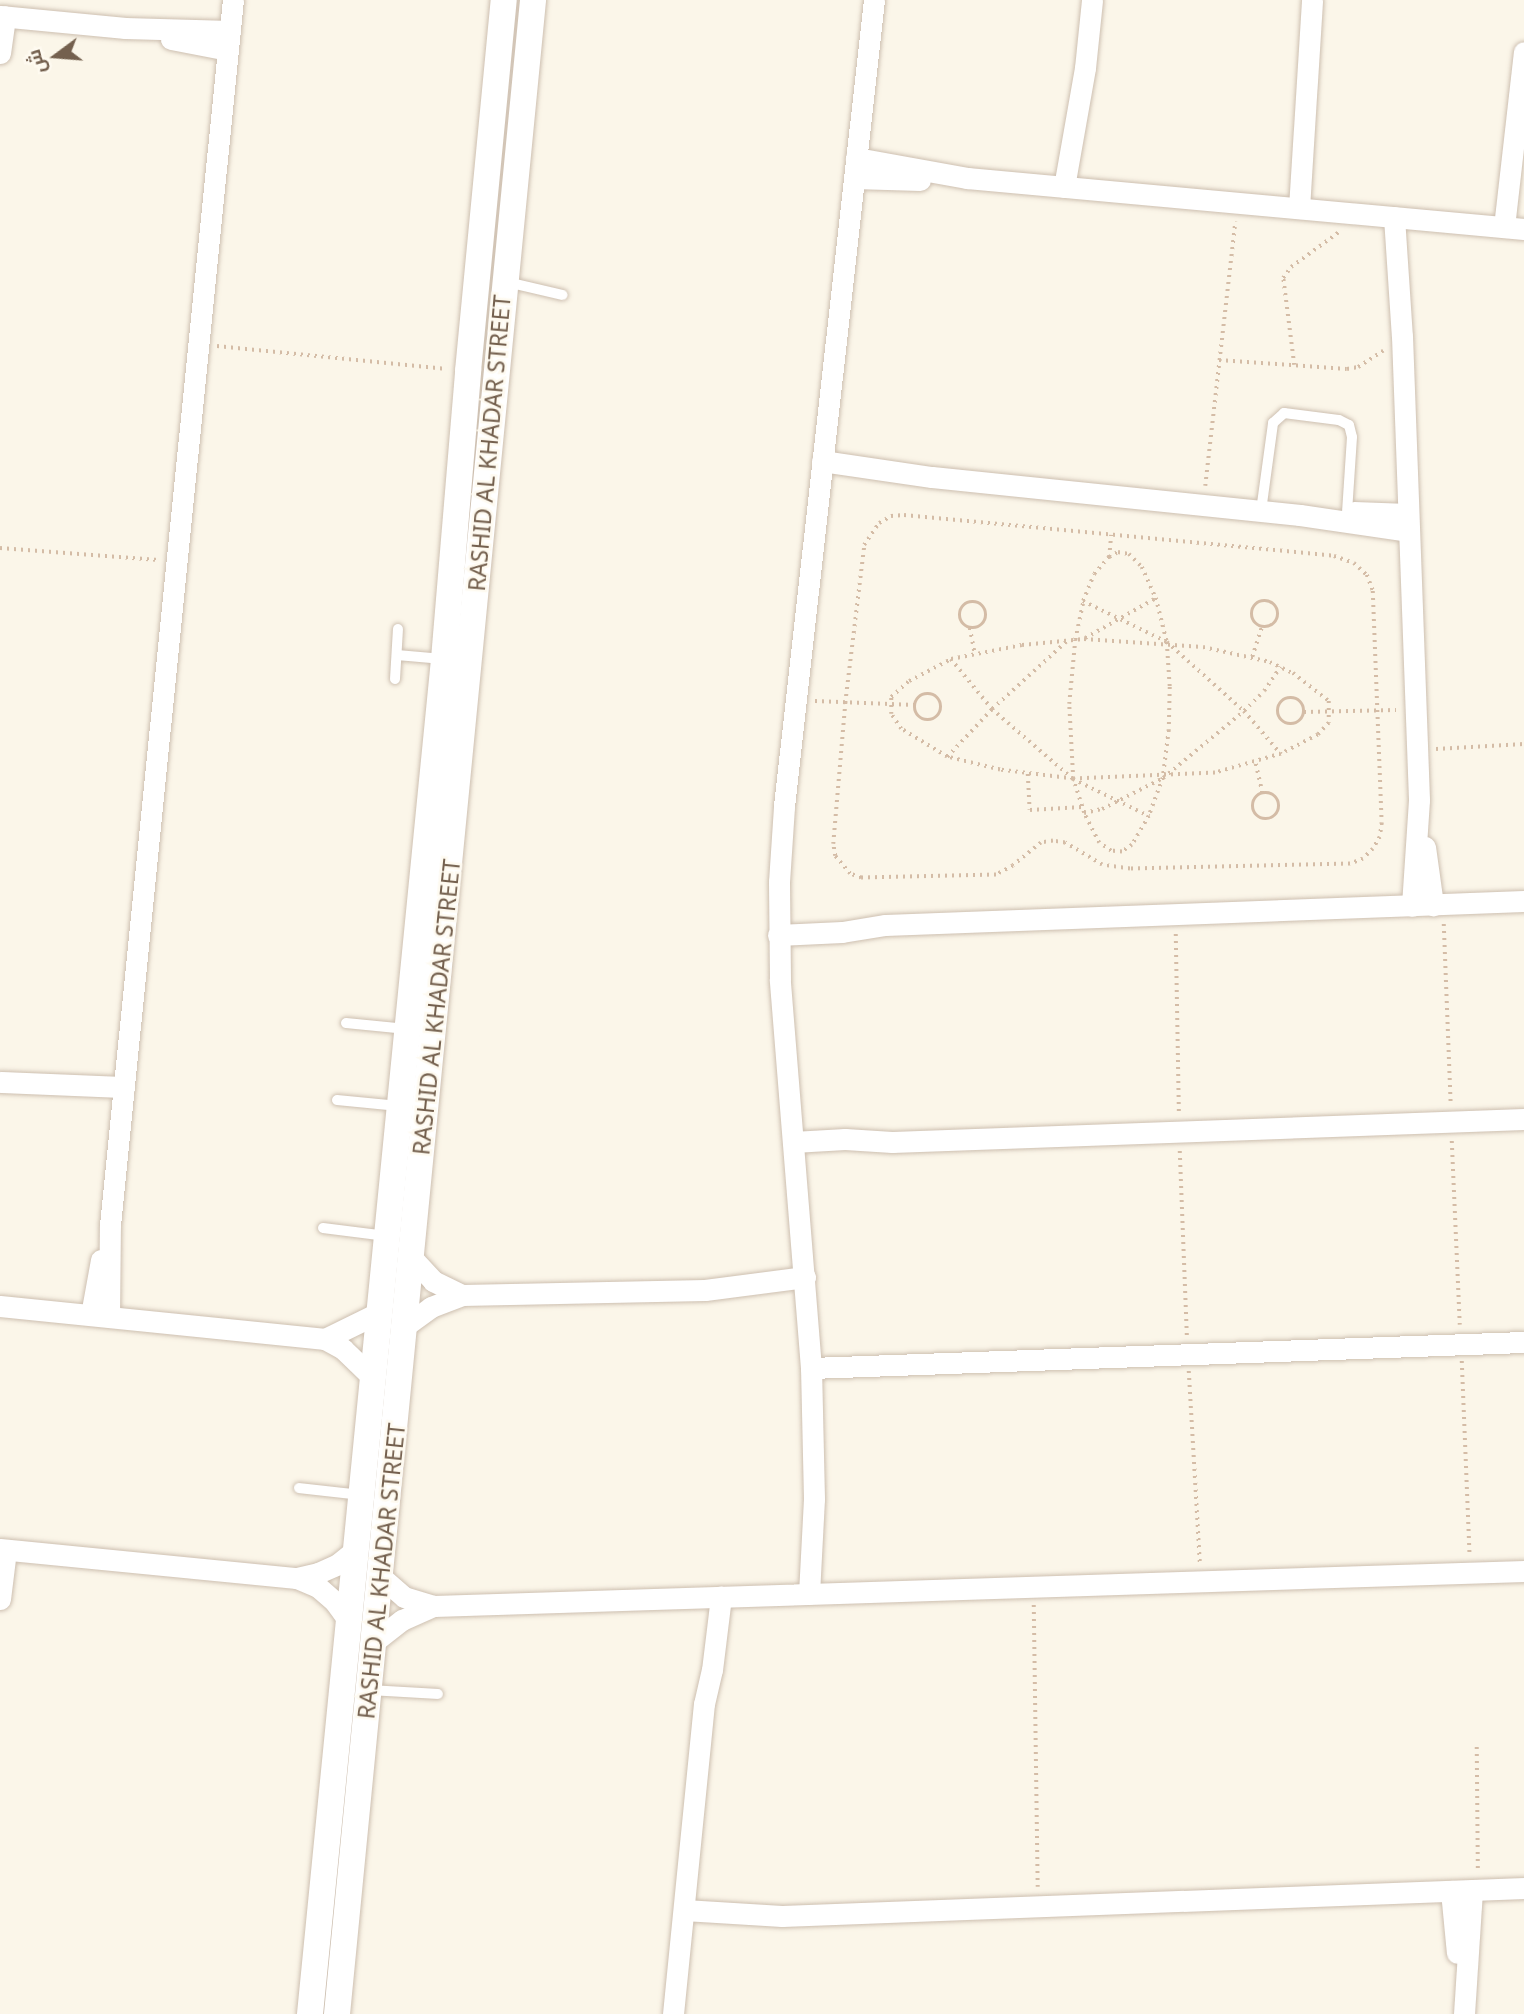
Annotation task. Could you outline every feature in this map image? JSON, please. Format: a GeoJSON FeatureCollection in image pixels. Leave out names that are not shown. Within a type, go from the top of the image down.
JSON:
{"type":"FeatureCollection","features":[{"type":"Feature","properties":{"kind":"street"},"geometry":{"type":"LineString","coordinates":[[100,1315],[233,0]]}},
{"type":"Feature","properties":{"kind":"street","name":"RASHID AL KHADAR STREET"},"geometry":{"type":"LineString","coordinates":[[310,2014],[444,659],[467,371],[504,0]]}},
{"type":"Feature","properties":{"kind":"street","name":"RASHID AL KHADAR STREET"},"geometry":{"type":"LineString","coordinates":[[337,2014],[463,747],[504,282],[533,0]]}},
{"type":"Feature","properties":{"kind":"street"},"geometry":{"type":"LineString","coordinates":[[816,1594],[811,1368],[778,928],[781,844],[874,0]]}},
{"type":"Feature","properties":{"kind":"street"},"geometry":{"type":"LineString","coordinates":[[1072,187],[1092,0]]}},
{"type":"Feature","properties":{"kind":"street"},"geometry":{"type":"LineString","coordinates":[[1291,207],[1313,4]]}},
{"type":"Feature","properties":{"kind":"street"},"geometry":{"type":"LineString","coordinates":[[0,53],[2,16],[229,40]]}},
{"type":"Feature","properties":{"kind":"street"},"geometry":{"type":"LineString","coordinates":[[855,168],[1514,228],[1524,52]]}},
{"type":"Feature","properties":{"kind":"street"},"geometry":{"type":"LineString","coordinates":[[1401,217],[1402,337],[1415,709],[1419,800],[1429,905]]}},
{"type":"Feature","properties":{"kind":"street"},"geometry":{"type":"LineString","coordinates":[[822,468],[1408,523]]}},
{"type":"Feature","properties":{"kind":"street"},"geometry":{"type":"LineString","coordinates":[[1300,514],[1347,512],[1408,523]]}},
{"type":"Feature","properties":{"kind":"street"},"geometry":{"type":"LineString","coordinates":[[778,928],[842,932],[885,925],[1524,901]]}},
{"type":"Feature","properties":{"kind":"street"},"geometry":{"type":"LineString","coordinates":[[10,1083],[50,1093],[123,1095]]}},
{"type":"Feature","properties":{"kind":"street"},"geometry":{"type":"LineString","coordinates":[[794,1148],[858,1149],[892,1142],[1524,1119]]}},
{"type":"Feature","properties":{"kind":"street"},"geometry":{"type":"LineString","coordinates":[[411,1257],[432,1282],[462,1295]]}},
{"type":"Feature","properties":{"kind":"street"},"geometry":{"type":"LineString","coordinates":[[405,1326],[431,1307],[462,1295],[806,1286]]}},
{"type":"Feature","properties":{"kind":"street"},"geometry":{"type":"LineString","coordinates":[[0,1306],[326,1339],[358,1362],[372,1377]]}},
{"type":"Feature","properties":{"kind":"street"},"geometry":{"type":"LineString","coordinates":[[326,1339],[378,1313]]}},
{"type":"Feature","properties":{"kind":"street"},"geometry":{"type":"LineString","coordinates":[[811,1368],[1524,1342]]}},
{"type":"Feature","properties":{"kind":"street"},"geometry":{"type":"LineString","coordinates":[[0,1599],[3,1550],[297,1578],[338,1564],[355,1550]]}},
{"type":"Feature","properties":{"kind":"street"},"geometry":{"type":"LineString","coordinates":[[381,1577],[404,1597],[434,1606],[1524,1570]]}},
{"type":"Feature","properties":{"kind":"street"},"geometry":{"type":"LineString","coordinates":[[297,1578],[327,1594],[348,1620]]}},
{"type":"Feature","properties":{"kind":"street"},"geometry":{"type":"LineString","coordinates":[[673,2014],[714,1597]]}},
{"type":"Feature","properties":{"kind":"street"},"geometry":{"type":"LineString","coordinates":[[375,1641],[402,1620],[434,1606]]}},
{"type":"Feature","properties":{"kind":"street"},"geometry":{"type":"LineString","coordinates":[[683,1917],[782,1916],[1524,1888]]}},
{"type":"Feature","properties":{"kind":"street"},"geometry":{"type":"LineString","coordinates":[[1464,2003],[1467,1891]]}},
{"type":"Feature","properties":{"kind":"lane"},"geometry":{"type":"LineString","coordinates":[[504,282],[563,295]]}},
{"type":"Feature","properties":{"kind":"lane"},"geometry":{"type":"LineString","coordinates":[[1261,511],[1273,423],[1284,412],[1339,420],[1349,425],[1352,437],[1347,512]]}},
{"type":"Feature","properties":{"kind":"lane"},"geometry":{"type":"LineString","coordinates":[[395,679],[398,629]]}},
{"type":"Feature","properties":{"kind":"lane"},"geometry":{"type":"LineString","coordinates":[[397,655],[444,659]]}},
{"type":"Feature","properties":{"kind":"lane"},"geometry":{"type":"LineString","coordinates":[[345,1023],[407,1029]]}},
{"type":"Feature","properties":{"kind":"lane"},"geometry":{"type":"LineString","coordinates":[[337,1100],[399,1106]]}},
{"type":"Feature","properties":{"kind":"lane"},"geometry":{"type":"LineString","coordinates":[[323,1228],[386,1236]]}},
{"type":"Feature","properties":{"kind":"lane"},"geometry":{"type":"LineString","coordinates":[[299,1488],[360,1495]]}},
{"type":"Feature","properties":{"kind":"lane"},"geometry":{"type":"LineString","coordinates":[[370,1690],[438,1694]]}},
{"type":"Feature","properties":{"kind":"path"},"geometry":{"type":"LineString","coordinates":[[1203,505],[1237,202]]}},
{"type":"Feature","properties":{"kind":"path"},"geometry":{"type":"LineString","coordinates":[[1294,366],[1283,278],[1291,267],[1343,228],[1350,213]]}},
{"type":"Feature","properties":{"kind":"path"},"geometry":{"type":"LineString","coordinates":[[1219,360],[1337,369],[1358,366],[1402,337]]}},
{"type":"Feature","properties":{"kind":"path"},"geometry":{"type":"LineString","coordinates":[[198,345],[467,371]]}},
{"type":"Feature","properties":{"kind":"path"},"geometry":{"type":"LineString","coordinates":[[904,515],[1335,556],[1353,563],[1367,575],[1373,591],[1380,836],[1363,859],[1350,864],[1116,869],[1102,865],[1065,843],[1053,841],[1041,843],[1013,866],[996,875],[861,878],[841,866],[835,856],[833,844],[845,703],[864,545],[879,523],[891,516],[904,515]]}},
{"type":"Feature","properties":{"kind":"path"},"geometry":{"type":"LineString","coordinates":[[1109,557],[1111,535]]}},
{"type":"Feature","properties":{"kind":"path"},"geometry":{"type":"LineString","coordinates":[[0,548],[176,561]]}},
{"type":"Feature","properties":{"kind":"path"},"geometry":{"type":"LineString","coordinates":[[1118,552],[1129,554],[1142,567],[1156,598],[1167,642],[1170,719],[1163,778],[1149,816],[1132,845],[1122,852],[1111,851],[1099,843],[1084,813],[1073,779],[1069,704],[1072,640],[1094,574],[1109,557],[1118,552]]}},
{"type":"Feature","properties":{"kind":"path"},"geometry":{"type":"LineString","coordinates":[[1084,639],[1156,598]]}},
{"type":"Feature","properties":{"kind":"path"},"geometry":{"type":"LineString","coordinates":[[1083,601],[1167,642],[1244,711],[1281,754]]}},
{"type":"Feature","properties":{"kind":"path"},"geometry":{"type":"LineString","coordinates":[[1259,602],[1271,602],[1278,612],[1277,618],[1268,626],[1262,626],[1253,618],[1254,606],[1259,602]]}},
{"type":"Feature","properties":{"kind":"path"},"geometry":{"type":"LineString","coordinates":[[970,628],[982,625],[985,620],[986,614],[979,604],[967,604],[962,608],[961,620],[970,628],[975,653]]}},
{"type":"Feature","properties":{"kind":"path"},"geometry":{"type":"LineString","coordinates":[[1252,657],[1262,626]]}},
{"type":"Feature","properties":{"kind":"path"},"geometry":{"type":"LineString","coordinates":[[1084,639],[1167,642],[1252,657],[1280,667],[1312,686],[1329,701],[1329,723],[1318,735],[1281,754],[1256,764],[1215,773],[1163,778],[1073,779],[1028,774],[947,757],[901,729],[891,714],[891,697],[909,681],[951,659],[975,653],[1084,639]]}},
{"type":"Feature","properties":{"kind":"path"},"geometry":{"type":"LineString","coordinates":[[947,757],[992,709],[1072,640]]}},
{"type":"Feature","properties":{"kind":"path"},"geometry":{"type":"LineString","coordinates":[[951,659],[992,709],[1073,779],[1149,816]]}},
{"type":"Feature","properties":{"kind":"path"},"geometry":{"type":"LineString","coordinates":[[1084,813],[1116,802],[1163,778],[1244,711],[1264,691],[1280,667]]}},
{"type":"Feature","properties":{"kind":"path"},"geometry":{"type":"LineString","coordinates":[[928,694],[938,699],[940,711],[936,717],[924,719],[915,711],[915,705],[922,695],[928,694]]}},
{"type":"Feature","properties":{"kind":"path"},"geometry":{"type":"LineString","coordinates":[[1296,698],[1301,702],[1304,712],[1298,722],[1293,724],[1282,720],[1278,709],[1285,699],[1296,698]]}},
{"type":"Feature","properties":{"kind":"path"},"geometry":{"type":"LineString","coordinates":[[796,699],[915,705]]}},
{"type":"Feature","properties":{"kind":"path"},"geometry":{"type":"LineString","coordinates":[[1304,712],[1415,709]]}},
{"type":"Feature","properties":{"kind":"path"},"geometry":{"type":"LineString","coordinates":[[1417,750],[1524,744]]}},
{"type":"Feature","properties":{"kind":"path"},"geometry":{"type":"LineString","coordinates":[[1256,764],[1263,794]]}},
{"type":"Feature","properties":{"kind":"path"},"geometry":{"type":"LineString","coordinates":[[1028,774],[1030,810],[1082,807]]}},
{"type":"Feature","properties":{"kind":"path"},"geometry":{"type":"LineString","coordinates":[[1269,793],[1278,801],[1278,812],[1269,819],[1264,819],[1255,812],[1254,801],[1263,794],[1269,793]]}},
{"type":"Feature","properties":{"kind":"path"},"geometry":{"type":"LineString","coordinates":[[1429,905],[1451,1122],[1471,1572]]}},
{"type":"Feature","properties":{"kind":"path"},"geometry":{"type":"LineString","coordinates":[[1175,915],[1188,1354],[1201,1581]]}},
{"type":"Feature","properties":{"kind":"path"},"geometry":{"type":"LineString","coordinates":[[1034,1587],[1038,1907]]}},
{"type":"Feature","properties":{"kind":"path"},"geometry":{"type":"LineString","coordinates":[[1467,1891],[1477,1747]]}}]}
